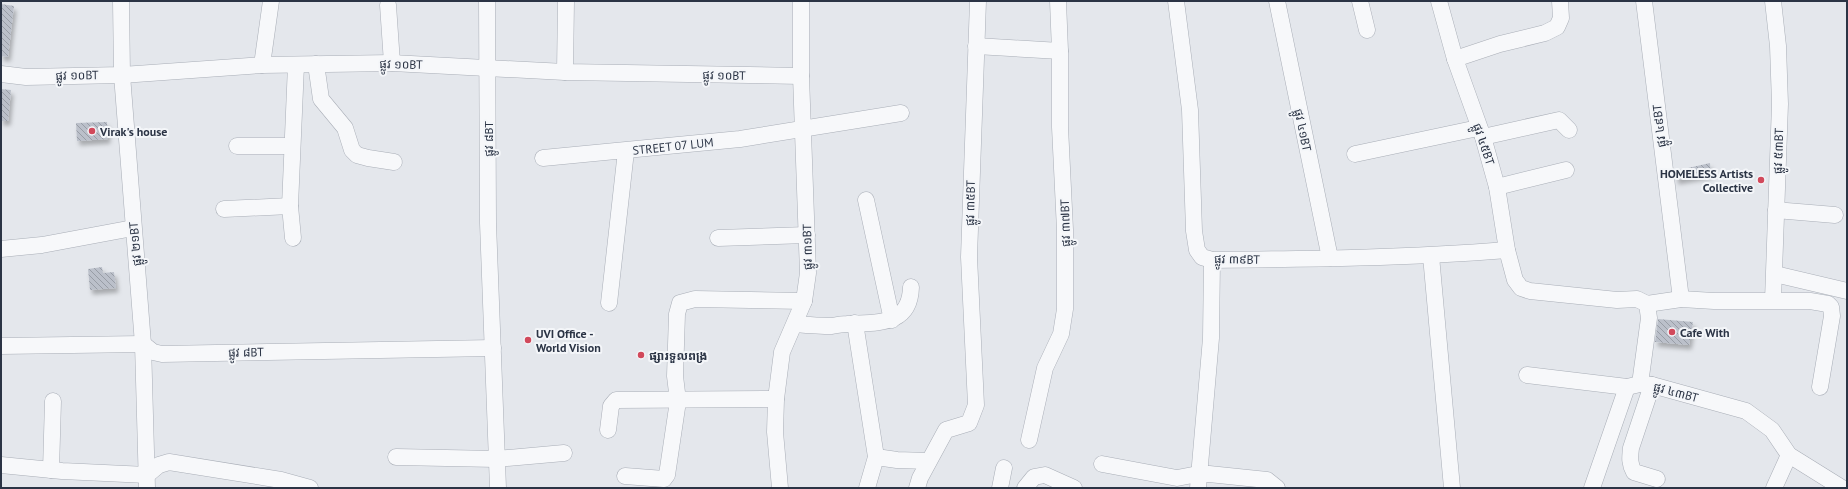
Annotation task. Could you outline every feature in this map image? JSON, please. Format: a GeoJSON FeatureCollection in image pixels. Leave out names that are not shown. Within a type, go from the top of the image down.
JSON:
{"type":"FeatureCollection","features":[{"type":"Feature","properties":{"kind":"street","name":"ផ្លូវ ២១BT"},"geometry":{"type":"LineString","coordinates":[[121,1],[122,74],[143,344],[147,481]]}},
{"type":"Feature","properties":{"kind":"street"},"geometry":{"type":"LineString","coordinates":[[262,65],[271,1]]}},
{"type":"Feature","properties":{"kind":"street","name":"ផ្លូវ ៨BT"},"geometry":{"type":"LineString","coordinates":[[487,1],[488,223],[494,348],[498,488]]}},
{"type":"Feature","properties":{"kind":"street"},"geometry":{"type":"LineString","coordinates":[[565,72],[566,1]]}},
{"type":"Feature","properties":{"kind":"street","name":"ផ្លូវ ៣១BT"},"geometry":{"type":"LineString","coordinates":[[780,488],[775,432],[776,399],[782,352],[804,301],[808,274],[800,76],[801,1]]}},
{"type":"Feature","properties":{"kind":"street","name":"ផ្លូវ ៣៥BT"},"geometry":{"type":"LineString","coordinates":[[928,462],[946,430],[969,423],[976,405],[969,257],[978,1]]}},
{"type":"Feature","properties":{"kind":"street","name":"ផ្លូវ ៣៧BT"},"geometry":{"type":"LineString","coordinates":[[1029,440],[1039,389],[1045,368],[1061,334],[1065,310],[1065,230],[1060,127],[1060,51],[1058,1]]}},
{"type":"Feature","properties":{"kind":"street","name":"ផ្លូវ ៣៩BT"},"geometry":{"type":"LineString","coordinates":[[1176,1],[1185,61],[1190,110],[1194,231],[1197,250],[1202,257],[1212,260],[1431,256],[1506,250]]}},
{"type":"Feature","properties":{"kind":"street","name":"ផ្លូវ ៤១BT"},"geometry":{"type":"LineString","coordinates":[[1278,1],[1330,258]]}},
{"type":"Feature","properties":{"kind":"street"},"geometry":{"type":"LineString","coordinates":[[1360,1],[1367,30]]}},
{"type":"Feature","properties":{"kind":"street","name":"ផ្លូវ ៤៥BT"},"geometry":{"type":"LineString","coordinates":[[1439,1],[1455,59],[1497,186],[1506,250],[1514,280],[1522,288],[1530,291],[1617,300],[1637,299],[1647,304]]}},
{"type":"Feature","properties":{"kind":"street"},"geometry":{"type":"LineString","coordinates":[[1455,59],[1500,44],[1545,33],[1556,27],[1561,18],[1560,1]]}},
{"type":"Feature","properties":{"kind":"street","name":"ផ្លូវ ៤៩BT"},"geometry":{"type":"LineString","coordinates":[[1644,1],[1681,299]]}},
{"type":"Feature","properties":{"kind":"street","name":"ផ្លូវ ៥៣BT"},"geometry":{"type":"LineString","coordinates":[[1773,1],[1778,46],[1780,104],[1773,300]]}},
{"type":"Feature","properties":{"kind":"street"},"geometry":{"type":"LineString","coordinates":[[388,5],[392,63]]}},
{"type":"Feature","properties":{"kind":"street"},"geometry":{"type":"LineString","coordinates":[[976,46],[1060,51]]}},
{"type":"Feature","properties":{"kind":"street","name":"ផ្លូវ ១០BT"},"geometry":{"type":"LineString","coordinates":[[1,74],[26,77],[122,74],[262,65],[392,63],[565,72],[800,76]]}},
{"type":"Feature","properties":{"kind":"street"},"geometry":{"type":"LineString","coordinates":[[316,64],[320,99],[345,128],[352,150],[357,155],[394,162]]}},
{"type":"Feature","properties":{"kind":"street"},"geometry":{"type":"LineString","coordinates":[[293,238],[290,206],[296,65]]}},
{"type":"Feature","properties":{"kind":"street","name":"STREET 07 LUM"},"geometry":{"type":"LineString","coordinates":[[543,158],[740,139],[901,113]]}},
{"type":"Feature","properties":{"kind":"street"},"geometry":{"type":"LineString","coordinates":[[1354,154],[1559,120],[1569,130]]}},
{"type":"Feature","properties":{"kind":"street"},"geometry":{"type":"LineString","coordinates":[[237,146],[292,146]]}},
{"type":"Feature","properties":{"kind":"street"},"geometry":{"type":"LineString","coordinates":[[610,304],[626,151]]}},
{"type":"Feature","properties":{"kind":"street"},"geometry":{"type":"LineString","coordinates":[[1497,186],[1566,170]]}},
{"type":"Feature","properties":{"kind":"street"},"geometry":{"type":"LineString","coordinates":[[866,200],[892,320]]}},
{"type":"Feature","properties":{"kind":"street"},"geometry":{"type":"LineString","coordinates":[[224,209],[290,206]]}},
{"type":"Feature","properties":{"kind":"street"},"geometry":{"type":"LineString","coordinates":[[1776,210],[1835,215]]}},
{"type":"Feature","properties":{"kind":"street"},"geometry":{"type":"LineString","coordinates":[[1,249],[42,245],[134,228]]}},
{"type":"Feature","properties":{"kind":"street"},"geometry":{"type":"LineString","coordinates":[[718,238],[807,235]]}},
{"type":"Feature","properties":{"kind":"street"},"geometry":{"type":"LineString","coordinates":[[1431,256],[1452,488]]}},
{"type":"Feature","properties":{"kind":"street"},"geometry":{"type":"LineString","coordinates":[[1198,481],[1211,338],[1212,260]]}},
{"type":"Feature","properties":{"kind":"street"},"geometry":{"type":"LineString","coordinates":[[1775,274],[1847,291]]}},
{"type":"Feature","properties":{"kind":"street"},"geometry":{"type":"LineString","coordinates":[[795,324],[826,326],[855,323],[878,323],[892,320],[904,311],[911,298],[911,287]]}},
{"type":"Feature","properties":{"kind":"street"},"geometry":{"type":"LineString","coordinates":[[625,476],[664,479],[667,475],[678,401],[675,376],[677,314],[680,303],[684,301],[702,299],[804,301]]}},
{"type":"Feature","properties":{"kind":"street"},"geometry":{"type":"LineString","coordinates":[[1647,304],[1681,299],[1810,301],[1828,304],[1831,307],[1832,316],[1820,387]]}},
{"type":"Feature","properties":{"kind":"street","name":"ផ្លូវ ៤៣BT"},"geometry":{"type":"LineString","coordinates":[[1647,304],[1649,318],[1640,385],[1746,411],[1772,430],[1789,455],[1842,488]]}},
{"type":"Feature","properties":{"kind":"street"},"geometry":{"type":"LineString","coordinates":[[855,323],[876,457],[867,488]]}},
{"type":"Feature","properties":{"kind":"street"},"geometry":{"type":"LineString","coordinates":[[1,346],[143,344]]}},
{"type":"Feature","properties":{"kind":"street","name":"ផ្លូវ ៨BT"},"geometry":{"type":"LineString","coordinates":[[143,344],[153,352],[162,354],[494,348]]}},
{"type":"Feature","properties":{"kind":"street"},"geometry":{"type":"LineString","coordinates":[[1527,375],[1640,385]]}},
{"type":"Feature","properties":{"kind":"street"},"geometry":{"type":"LineString","coordinates":[[1640,385],[1630,465],[1634,472],[1657,479]]}},
{"type":"Feature","properties":{"kind":"street"},"geometry":{"type":"LineString","coordinates":[[1592,488],[1640,385]]}},
{"type":"Feature","properties":{"kind":"street"},"geometry":{"type":"LineString","coordinates":[[608,430],[611,406],[616,400],[678,401],[776,399]]}},
{"type":"Feature","properties":{"kind":"street"},"geometry":{"type":"LineString","coordinates":[[51,470],[53,401]]}},
{"type":"Feature","properties":{"kind":"street"},"geometry":{"type":"LineString","coordinates":[[396,457],[496,459],[564,453]]}},
{"type":"Feature","properties":{"kind":"street"},"geometry":{"type":"LineString","coordinates":[[1774,488],[1789,455]]}},
{"type":"Feature","properties":{"kind":"street"},"geometry":{"type":"LineString","coordinates":[[876,457],[928,462],[917,488]]}},
{"type":"Feature","properties":{"kind":"street"},"geometry":{"type":"LineString","coordinates":[[1,466],[147,481],[159,465],[169,462],[281,480],[310,488]]}},
{"type":"Feature","properties":{"kind":"street"},"geometry":{"type":"LineString","coordinates":[[1102,464],[1198,481],[1266,480],[1277,488]]}},
{"type":"Feature","properties":{"kind":"street"},"geometry":{"type":"LineString","coordinates":[[1000,488],[1004,468]]}},
{"type":"Feature","properties":{"kind":"street"},"geometry":{"type":"LineString","coordinates":[[1025,488],[1034,477],[1045,475],[1074,488]]}},
{"type":"Feature","properties":{"kind":"building"},"geometry":{"type":"Polygon","coordinates":[[[1,4],[14,6],[8,57],[1,56],[1,4]]]}},
{"type":"Feature","properties":{"kind":"building"},"geometry":{"type":"Polygon","coordinates":[[[1,89],[11,90],[8,121],[1,121],[1,89]]]}},
{"type":"Feature","properties":{"kind":"building","name":"Virak's house"},"geometry":{"type":"Polygon","coordinates":[[[107,122],[108,139],[77,141],[76,123],[107,122]]]}},
{"type":"Feature","properties":{"kind":"building"},"geometry":{"type":"Polygon","coordinates":[[[1710,163],[1711,174],[1676,180],[1675,171],[1710,163]]]}},
{"type":"Feature","properties":{"kind":"building"},"geometry":{"type":"Polygon","coordinates":[[[102,267],[103,273],[114,272],[116,288],[90,290],[88,269],[102,267]]]}},
{"type":"Feature","properties":{"kind":"building","name":"Cafe With"},"geometry":{"type":"Polygon","coordinates":[[[1658,319],[1693,322],[1689,345],[1655,342],[1658,319]]]}},
{"type":"Feature","properties":{"kind":"place","name":"Virak's house"},"geometry":{"type":"Point","coordinates":[92,131]}},
{"type":"Feature","properties":{"kind":"place","name":"HOMELESS Artists Collective"},"geometry":{"type":"Point","coordinates":[1761,180]}},
{"type":"Feature","properties":{"kind":"place","name":"Cafe With"},"geometry":{"type":"Point","coordinates":[1672,332]}},
{"type":"Feature","properties":{"kind":"place","name":"UVI Office - World Vision"},"geometry":{"type":"Point","coordinates":[528,340]}},
{"type":"Feature","properties":{"kind":"place","name":"ផ្សារទួលពង្រ"},"geometry":{"type":"Point","coordinates":[641,355]}}]}
